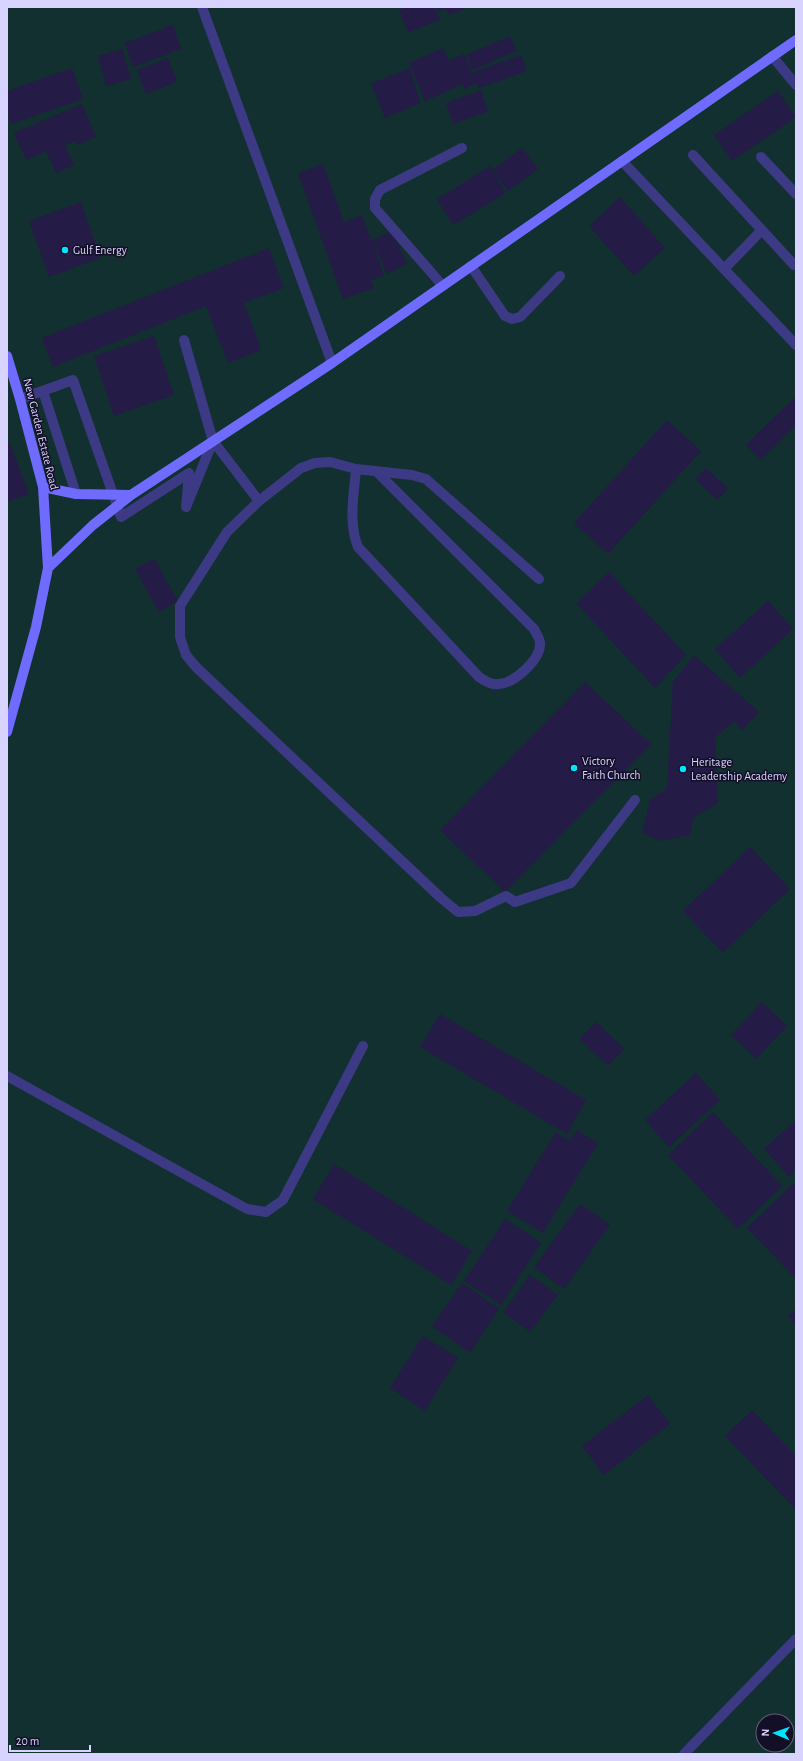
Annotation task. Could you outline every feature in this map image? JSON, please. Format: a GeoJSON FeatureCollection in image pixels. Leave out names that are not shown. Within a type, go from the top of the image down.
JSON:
{"type":"FeatureCollection","features":[{"type":"Feature","properties":{"kind":"street"},"geometry":{"type":"LineString","coordinates":[[202,7],[332,363]]}},
{"type":"Feature","properties":{"kind":"street"},"geometry":{"type":"LineString","coordinates":[[48,568],[93,525],[131,495],[332,363],[796,40]]}},
{"type":"Feature","properties":{"kind":"street"},"geometry":{"type":"LineString","coordinates":[[772,56],[796,85]]}},
{"type":"Feature","properties":{"kind":"street"},"geometry":{"type":"LineString","coordinates":[[443,286],[375,208],[375,199],[380,190],[462,148]]}},
{"type":"Feature","properties":{"kind":"street"},"geometry":{"type":"LineString","coordinates":[[693,155],[794,265]]}},
{"type":"Feature","properties":{"kind":"street"},"geometry":{"type":"LineString","coordinates":[[761,157],[796,194]]}},
{"type":"Feature","properties":{"kind":"street"},"geometry":{"type":"LineString","coordinates":[[622,161],[796,345]]}},
{"type":"Feature","properties":{"kind":"street"},"geometry":{"type":"LineString","coordinates":[[724,269],[762,230]]}},
{"type":"Feature","properties":{"kind":"street"},"geometry":{"type":"LineString","coordinates":[[471,266],[505,316],[512,320],[520,317],[560,276]]}},
{"type":"Feature","properties":{"kind":"street"},"geometry":{"type":"LineString","coordinates":[[184,340],[213,441],[259,501]]}},
{"type":"Feature","properties":{"kind":"street","name":"New Garden Estate Road"},"geometry":{"type":"LineString","coordinates":[[7,356],[43,487],[48,568],[35,634],[7,732]]}},
{"type":"Feature","properties":{"kind":"street"},"geometry":{"type":"LineString","coordinates":[[20,399],[73,380],[121,517],[189,473],[186,507],[213,441]]}},
{"type":"Feature","properties":{"kind":"street"},"geometry":{"type":"LineString","coordinates":[[43,391],[76,494]]}},
{"type":"Feature","properties":{"kind":"street"},"geometry":{"type":"LineString","coordinates":[[539,579],[426,479],[412,475],[356,469],[330,462],[315,463],[301,468],[259,501],[227,532],[180,606],[180,637],[186,655],[196,667],[435,893],[458,912],[474,911],[506,896],[515,902],[571,883],[635,800]]}},
{"type":"Feature","properties":{"kind":"street"},"geometry":{"type":"LineString","coordinates":[[356,469],[353,522],[354,536],[358,547],[479,677],[487,683],[497,685],[510,682],[533,661],[539,651],[540,642],[534,629],[376,471]]}},
{"type":"Feature","properties":{"kind":"street"},"geometry":{"type":"LineString","coordinates":[[43,487],[76,494],[131,495]]}},
{"type":"Feature","properties":{"kind":"street"},"geometry":{"type":"LineString","coordinates":[[7,1076],[247,1209],[266,1212],[283,1200],[363,1046]]}},
{"type":"Feature","properties":{"kind":"street"},"geometry":{"type":"LineString","coordinates":[[684,1754],[796,1639]]}},
{"type":"Feature","properties":{"kind":"green space"},"geometry":{"type":"Polygon","coordinates":[[[7,7],[796,7],[796,1754],[7,1754],[7,7]]]}},
{"type":"Feature","properties":{"kind":"building"},"geometry":{"type":"Polygon","coordinates":[[[407,7],[435,7],[440,20],[408,32],[399,10],[407,7]]]}},
{"type":"Feature","properties":{"kind":"building"},"geometry":{"type":"Polygon","coordinates":[[[437,7],[470,7],[449,15],[446,9],[439,12],[437,7]]]}},
{"type":"Feature","properties":{"kind":"building"},"geometry":{"type":"Polygon","coordinates":[[[173,25],[181,49],[133,67],[125,43],[173,25]]]}},
{"type":"Feature","properties":{"kind":"building"},"geometry":{"type":"Polygon","coordinates":[[[510,36],[516,51],[473,70],[466,55],[510,36]]]}},
{"type":"Feature","properties":{"kind":"building"},"geometry":{"type":"Polygon","coordinates":[[[443,48],[449,61],[464,54],[477,83],[464,89],[463,84],[425,101],[409,63],[443,48]]]}},
{"type":"Feature","properties":{"kind":"building"},"geometry":{"type":"Polygon","coordinates":[[[122,49],[131,79],[106,86],[98,56],[122,49]]]}},
{"type":"Feature","properties":{"kind":"building"},"geometry":{"type":"Polygon","coordinates":[[[521,55],[527,71],[479,88],[473,72],[521,55]]]}},
{"type":"Feature","properties":{"kind":"building"},"geometry":{"type":"Polygon","coordinates":[[[168,58],[177,82],[146,94],[137,70],[168,58]]]}},
{"type":"Feature","properties":{"kind":"building"},"geometry":{"type":"Polygon","coordinates":[[[72,68],[83,99],[11,124],[7,111],[7,91],[72,68]]]}},
{"type":"Feature","properties":{"kind":"building"},"geometry":{"type":"Polygon","coordinates":[[[410,68],[420,103],[385,118],[371,84],[410,68]]]}},
{"type":"Feature","properties":{"kind":"building"},"geometry":{"type":"Polygon","coordinates":[[[481,90],[488,111],[453,124],[446,103],[481,90]]]}},
{"type":"Feature","properties":{"kind":"building"},"geometry":{"type":"Polygon","coordinates":[[[778,91],[796,117],[732,161],[714,135],[778,91]]]}},
{"type":"Feature","properties":{"kind":"building"},"geometry":{"type":"Polygon","coordinates":[[[82,104],[96,137],[77,145],[75,141],[65,145],[74,165],[56,173],[46,151],[26,160],[14,133],[82,104]]]}},
{"type":"Feature","properties":{"kind":"building"},"geometry":{"type":"Polygon","coordinates":[[[522,148],[538,169],[508,191],[493,170],[522,148]]]}},
{"type":"Feature","properties":{"kind":"building"},"geometry":{"type":"Polygon","coordinates":[[[323,164],[344,222],[362,215],[384,275],[371,280],[374,288],[343,299],[298,173],[323,164]]]}},
{"type":"Feature","properties":{"kind":"building"},"geometry":{"type":"Polygon","coordinates":[[[490,166],[506,193],[453,225],[437,199],[490,166]]]}},
{"type":"Feature","properties":{"kind":"building"},"geometry":{"type":"Polygon","coordinates":[[[620,197],[665,248],[634,276],[589,226],[620,197]]]}},
{"type":"Feature","properties":{"kind":"building"},"geometry":{"type":"Polygon","coordinates":[[[81,202],[100,258],[49,277],[29,221],[81,202]]]}},
{"type":"Feature","properties":{"kind":"building"},"geometry":{"type":"Polygon","coordinates":[[[392,231],[407,264],[387,274],[372,240],[392,231]]]}},
{"type":"Feature","properties":{"kind":"building"},"geometry":{"type":"Polygon","coordinates":[[[269,248],[284,288],[244,303],[261,350],[228,363],[206,306],[53,367],[42,338],[269,248]]]}},
{"type":"Feature","properties":{"kind":"building"},"geometry":{"type":"Polygon","coordinates":[[[154,336],[174,395],[114,416],[94,356],[154,336]]]}},
{"type":"Feature","properties":{"kind":"building"},"geometry":{"type":"Polygon","coordinates":[[[796,396],[796,425],[761,460],[746,445],[796,396]]]}},
{"type":"Feature","properties":{"kind":"building"},"geometry":{"type":"Polygon","coordinates":[[[667,420],[701,451],[608,554],[574,523],[667,420]]]}},
{"type":"Feature","properties":{"kind":"building"},"geometry":{"type":"Polygon","coordinates":[[[9,441],[29,494],[7,502],[7,442],[9,441]]]}},
{"type":"Feature","properties":{"kind":"building"},"geometry":{"type":"Polygon","coordinates":[[[706,468],[728,489],[717,500],[695,479],[706,468]]]}},
{"type":"Feature","properties":{"kind":"building"},"geometry":{"type":"Polygon","coordinates":[[[154,559],[178,601],[159,612],[135,569],[154,559]]]}},
{"type":"Feature","properties":{"kind":"building"},"geometry":{"type":"Polygon","coordinates":[[[609,572],[686,655],[655,688],[576,603],[609,572]]]}},
{"type":"Feature","properties":{"kind":"building"},"geometry":{"type":"Polygon","coordinates":[[[768,601],[793,629],[740,678],[715,649],[768,601]]]}},
{"type":"Feature","properties":{"kind":"building"},"geometry":{"type":"Polygon","coordinates":[[[694,655],[759,712],[741,731],[735,721],[715,737],[718,803],[693,818],[690,835],[661,841],[642,833],[650,800],[667,788],[673,682],[694,655]]]}},
{"type":"Feature","properties":{"kind":"building"},"geometry":{"type":"Polygon","coordinates":[[[585,682],[651,744],[505,892],[440,830],[585,682]]]}},
{"type":"Feature","properties":{"kind":"building"},"geometry":{"type":"Polygon","coordinates":[[[750,847],[790,889],[723,953],[683,911],[750,847]]]}},
{"type":"Feature","properties":{"kind":"building"},"geometry":{"type":"Polygon","coordinates":[[[762,1002],[787,1026],[756,1059],[731,1035],[762,1002]]]}},
{"type":"Feature","properties":{"kind":"building"},"geometry":{"type":"Polygon","coordinates":[[[440,1014],[586,1100],[567,1134],[420,1047],[440,1014]]]}},
{"type":"Feature","properties":{"kind":"building"},"geometry":{"type":"Polygon","coordinates":[[[596,1022],[624,1049],[608,1066],[580,1039],[596,1022]]]}},
{"type":"Feature","properties":{"kind":"building"},"geometry":{"type":"Polygon","coordinates":[[[696,1073],[720,1100],[669,1147],[645,1120],[696,1073]]]}},
{"type":"Feature","properties":{"kind":"building"},"geometry":{"type":"Polygon","coordinates":[[[713,1112],[782,1186],[738,1229],[668,1155],[713,1112]]]}},
{"type":"Feature","properties":{"kind":"building"},"geometry":{"type":"Polygon","coordinates":[[[796,1120],[796,1170],[789,1177],[764,1149],[796,1120]]]}},
{"type":"Feature","properties":{"kind":"building"},"geometry":{"type":"Polygon","coordinates":[[[577,1130],[598,1143],[543,1233],[507,1211],[556,1132],[570,1141],[577,1130]]]}},
{"type":"Feature","properties":{"kind":"building"},"geometry":{"type":"Polygon","coordinates":[[[334,1164],[472,1251],[451,1285],[313,1199],[334,1164]]]}},
{"type":"Feature","properties":{"kind":"building"},"geometry":{"type":"Polygon","coordinates":[[[796,1181],[796,1279],[747,1228],[796,1181]]]}},
{"type":"Feature","properties":{"kind":"building"},"geometry":{"type":"Polygon","coordinates":[[[580,1204],[610,1225],[564,1289],[534,1267],[580,1204]]]}},
{"type":"Feature","properties":{"kind":"building"},"geometry":{"type":"Polygon","coordinates":[[[505,1219],[541,1243],[501,1305],[464,1281],[505,1219]]]}},
{"type":"Feature","properties":{"kind":"building"},"geometry":{"type":"Polygon","coordinates":[[[530,1275],[558,1295],[530,1332],[503,1312],[530,1275]]]}},
{"type":"Feature","properties":{"kind":"building"},"geometry":{"type":"Polygon","coordinates":[[[462,1283],[499,1309],[470,1353],[432,1326],[462,1283]]]}},
{"type":"Feature","properties":{"kind":"building"},"geometry":{"type":"Polygon","coordinates":[[[796,1308],[796,1325],[788,1317],[796,1308]]]}},
{"type":"Feature","properties":{"kind":"building"},"geometry":{"type":"Polygon","coordinates":[[[423,1336],[458,1358],[425,1411],[390,1388],[423,1336]]]}},
{"type":"Feature","properties":{"kind":"building"},"geometry":{"type":"Polygon","coordinates":[[[648,1395],[670,1424],[604,1475],[582,1446],[648,1395]]]}},
{"type":"Feature","properties":{"kind":"building"},"geometry":{"type":"Polygon","coordinates":[[[752,1410],[796,1456],[796,1510],[725,1436],[752,1410]]]}},
{"type":"Feature","properties":{"kind":"place","name":"Gulf Energy"},"geometry":{"type":"Point","coordinates":[65,250]}},
{"type":"Feature","properties":{"kind":"place","name":"Victory Faith Church"},"geometry":{"type":"Point","coordinates":[574,768]}},
{"type":"Feature","properties":{"kind":"place","name":"Heritage Leadership Academy"},"geometry":{"type":"Point","coordinates":[683,769]}}]}
